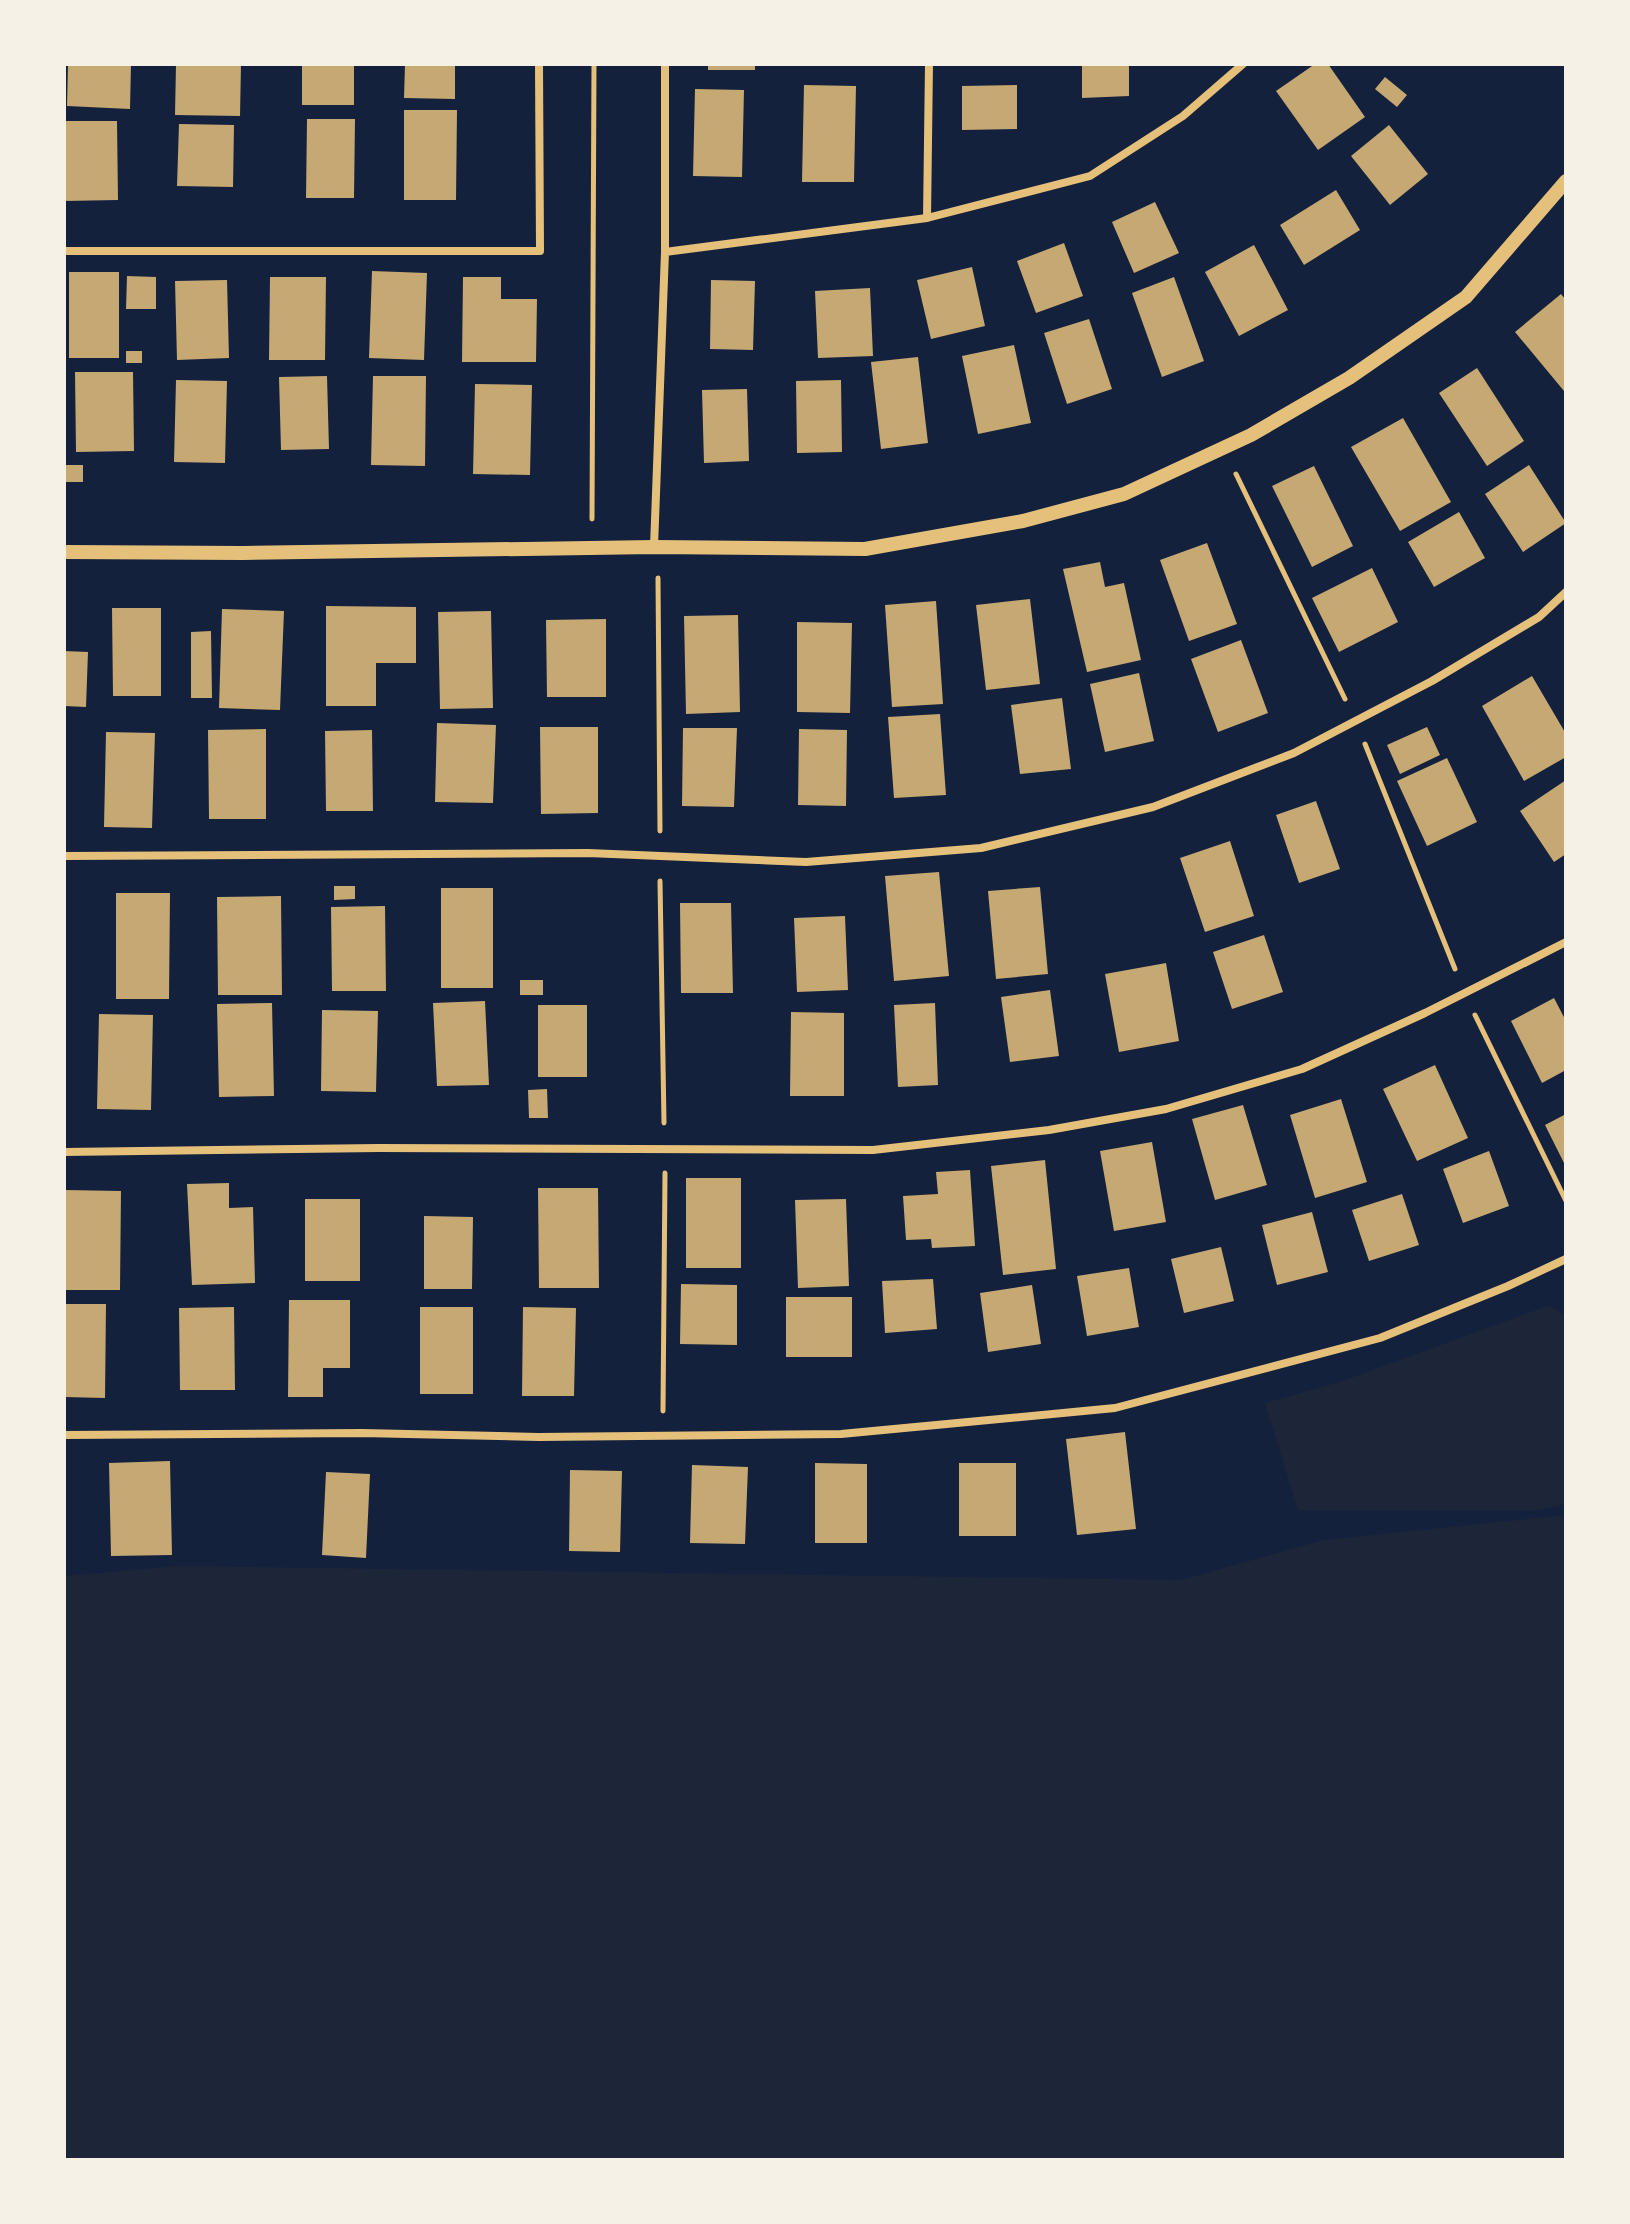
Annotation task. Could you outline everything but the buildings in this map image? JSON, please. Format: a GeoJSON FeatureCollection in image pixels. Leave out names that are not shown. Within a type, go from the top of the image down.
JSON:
{"type":"FeatureCollection","features":[{"type":"Feature","properties":{"kind":"street"},"geometry":{"type":"LineString","coordinates":[[64,251],[540,251],[539,64]]}},
{"type":"Feature","properties":{"kind":"street"},"geometry":{"type":"LineString","coordinates":[[654,547],[665,252],[665,64]]}},
{"type":"Feature","properties":{"kind":"street"},"geometry":{"type":"LineString","coordinates":[[927,218],[929,64]]}},
{"type":"Feature","properties":{"kind":"street"},"geometry":{"type":"LineString","coordinates":[[665,252],[927,218],[1090,176],[1183,116],[1243,64]]}},
{"type":"Feature","properties":{"kind":"street"},"geometry":{"type":"LineString","coordinates":[[64,552],[243,553],[654,547],[865,549],[1023,521],[1124,494],[1263,428],[1349,378],[1466,297],[1566,181]]}},
{"type":"Feature","properties":{"kind":"street"},"geometry":{"type":"LineString","coordinates":[[64,856],[588,853],[806,862],[981,848],[1153,807],[1306,747],[1432,681],[1539,617],[1566,592]]}},
{"type":"Feature","properties":{"kind":"street"},"geometry":{"type":"LineString","coordinates":[[64,1152],[379,1148],[873,1150],[1049,1130],[1166,1109],[1302,1069],[1566,942]]}},
{"type":"Feature","properties":{"kind":"street"},"geometry":{"type":"LineString","coordinates":[[64,1435],[362,1433],[538,1437],[841,1434],[1115,1408],[1380,1338],[1566,1259]]}},
{"type":"Feature","properties":{"kind":"path"},"geometry":{"type":"LineString","coordinates":[[592,519],[594,64]]}},
{"type":"Feature","properties":{"kind":"path"},"geometry":{"type":"LineString","coordinates":[[658,578],[665,1149],[663,1436]]}},
{"type":"Feature","properties":{"kind":"path"},"geometry":{"type":"LineString","coordinates":[[1464,993],[1566,1201]]}},
{"type":"Feature","properties":{"kind":"shaded area"},"geometry":{"type":"Polygon","coordinates":[[[1547,1306],[1566,1315],[1566,1504],[1539,1510],[1298,1510],[1265,1403],[1340,1382],[1547,1306]]]}},
{"type":"Feature","properties":{"kind":"shaded area"},"geometry":{"type":"Polygon","coordinates":[[[1566,1515],[1566,2160],[64,2160],[64,1576],[178,1566],[1181,1580],[1324,1540],[1566,1515]]]}}]}
